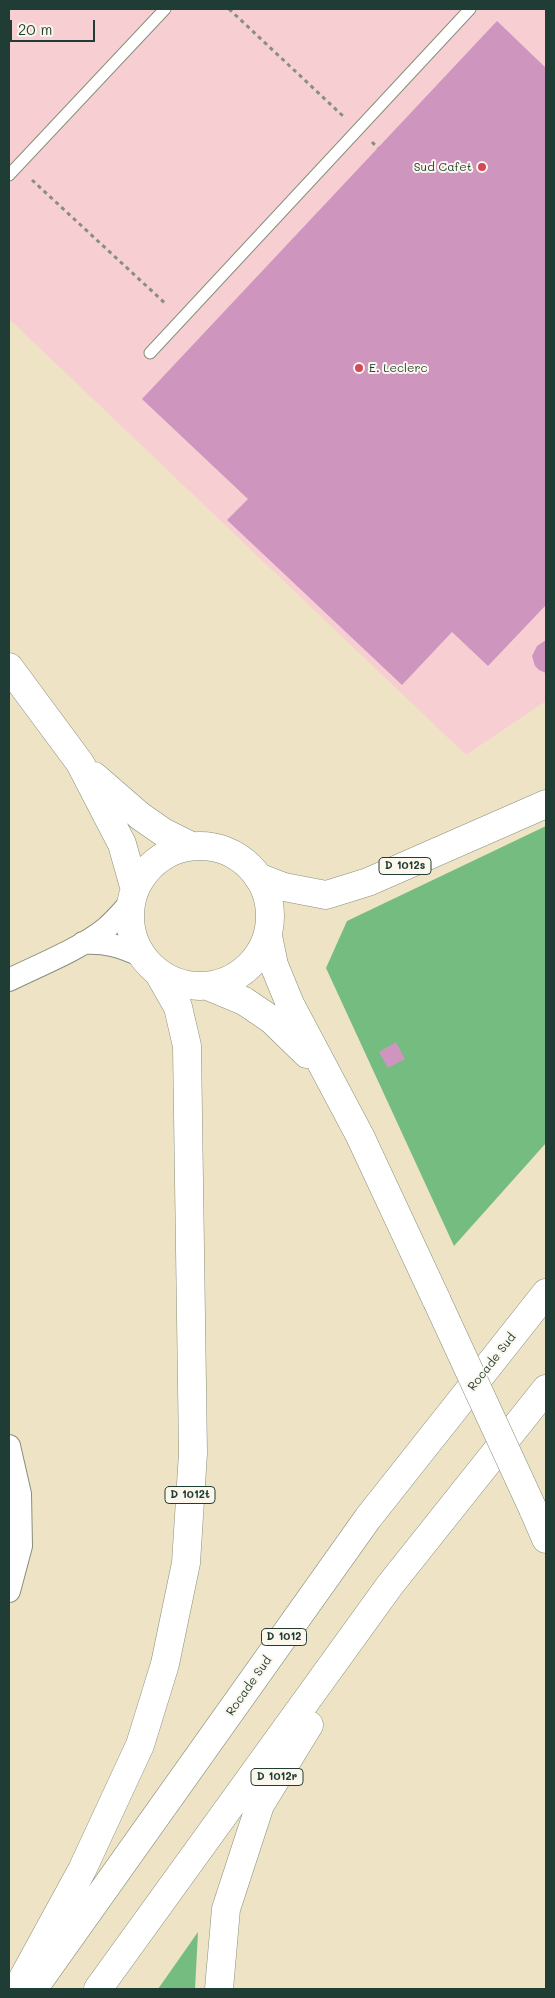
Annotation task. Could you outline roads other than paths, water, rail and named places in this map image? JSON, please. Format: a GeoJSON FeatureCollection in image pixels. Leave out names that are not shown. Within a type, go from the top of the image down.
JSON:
{"type":"FeatureCollection","features":[{"type":"Feature","properties":{"kind":"main road"},"geometry":{"type":"LineString","coordinates":[[9,667],[80,763],[122,844],[133,896],[130,920],[134,938],[150,964],[173,981],[190,986],[208,986],[228,981],[245,970],[259,955],[268,936],[271,916],[268,896],[258,877],[245,863],[229,852],[211,847],[191,846],[173,851],[157,861],[144,874],[133,896]]}},
{"type":"Feature","properties":{"kind":"main road"},"geometry":{"type":"LineString","coordinates":[[80,763],[140,816],[163,832],[191,846]]}},
{"type":"Feature","properties":{"kind":"main road","name":"D 1012s"},"geometry":{"type":"LineString","coordinates":[[258,877],[284,887],[326,894],[368,882],[546,804]]}},
{"type":"Feature","properties":{"kind":"main road"},"geometry":{"type":"LineString","coordinates":[[268,936],[274,965],[290,1004],[360,1136],[546,1539]]}},
{"type":"Feature","properties":{"kind":"main road","name":"D 1012t"},"geometry":{"type":"LineString","coordinates":[[17,1989],[82,1870],[140,1745],[166,1664],[186,1563],[192,1454],[187,1046],[178,1007],[150,964]]}},
{"type":"Feature","properties":{"kind":"main road"},"geometry":{"type":"LineString","coordinates":[[208,986],[244,1001],[272,1020],[329,1077]]}},
{"type":"Feature","properties":{"kind":"main road","name":"Rocade Sud"},"geometry":{"type":"LineString","coordinates":[[34,1989],[368,1518],[546,1293]]}},
{"type":"Feature","properties":{"kind":"main road"},"geometry":{"type":"LineString","coordinates":[[98,1989],[390,1585],[546,1389]]}},
{"type":"Feature","properties":{"kind":"main road","name":"D 1012r"},"geometry":{"type":"LineString","coordinates":[[219,1989],[226,1909],[260,1806],[390,1585]]}},
{"type":"Feature","properties":{"kind":"street"},"geometry":{"type":"LineString","coordinates":[[9,980],[103,931],[117,919],[133,896]]}},
{"type":"Feature","properties":{"kind":"street"},"geometry":{"type":"LineString","coordinates":[[83,943],[97,942],[117,945],[150,964]]}},
{"type":"Feature","properties":{"kind":"street"},"geometry":{"type":"LineString","coordinates":[[9,1446],[20,1494],[21,1546],[9,1591]]}},
{"type":"Feature","properties":{"kind":"lane"},"geometry":{"type":"LineString","coordinates":[[9,175],[165,9]]}},
{"type":"Feature","properties":{"kind":"lane"},"geometry":{"type":"LineString","coordinates":[[150,353],[470,9]]}},
{"type":"Feature","properties":{"kind":"place","name":"Sud Cafet"},"geometry":{"type":"Point","coordinates":[482,167]}},
{"type":"Feature","properties":{"kind":"place","name":"E. Leclerc"},"geometry":{"type":"Point","coordinates":[359,368]}}]}
